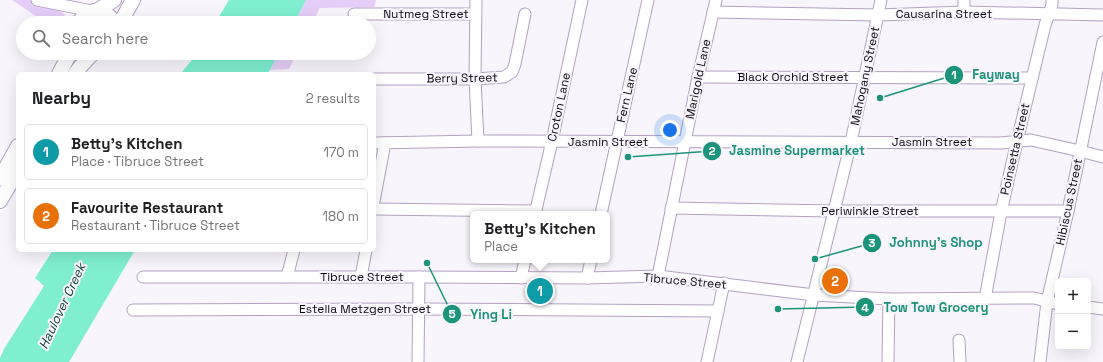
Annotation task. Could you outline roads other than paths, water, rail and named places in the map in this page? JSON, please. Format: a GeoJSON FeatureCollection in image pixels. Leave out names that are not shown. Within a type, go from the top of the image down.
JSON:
{"type":"FeatureCollection","features":[{"type":"Feature","properties":{"kind":"main road"},"geometry":{"type":"LineString","coordinates":[[84,16],[114,0]]}},
{"type":"Feature","properties":{"kind":"main road"},"geometry":{"type":"LineString","coordinates":[[124,16],[133,0]]}},
{"type":"Feature","properties":{"kind":"main road"},"geometry":{"type":"LineString","coordinates":[[95,11],[108,14],[109,16]]}},
{"type":"Feature","properties":{"kind":"main road"},"geometry":{"type":"LineString","coordinates":[[60,72],[66,60]]}},
{"type":"Feature","properties":{"kind":"main road"},"geometry":{"type":"LineString","coordinates":[[76,72],[87,60]]}},
{"type":"Feature","properties":{"kind":"main road"},"geometry":{"type":"LineString","coordinates":[[0,178],[16,150]]}},
{"type":"Feature","properties":{"kind":"main road"},"geometry":{"type":"LineString","coordinates":[[0,201],[16,173]]}},
{"type":"Feature","properties":{"kind":"street"},"geometry":{"type":"LineString","coordinates":[[37,0],[95,11]]}},
{"type":"Feature","properties":{"kind":"street"},"geometry":{"type":"LineString","coordinates":[[476,0],[475,79],[478,141]]}},
{"type":"Feature","properties":{"kind":"street","name":"Croton Lane"},"geometry":{"type":"LineString","coordinates":[[535,211],[582,0]]}},
{"type":"Feature","properties":{"kind":"street","name":"Fern Lane"},"geometry":{"type":"LineString","coordinates":[[602,211],[648,0]]}},
{"type":"Feature","properties":{"kind":"street","name":"Marigold Lane"},"geometry":{"type":"LineString","coordinates":[[658,276],[698,77],[716,0]]}},
{"type":"Feature","properties":{"kind":"street","name":"Mahogany Street"},"geometry":{"type":"LineString","coordinates":[[797,362],[851,142],[881,0]]}},
{"type":"Feature","properties":{"kind":"street"},"geometry":{"type":"LineString","coordinates":[[964,0],[964,12]]}},
{"type":"Feature","properties":{"kind":"street","name":"Poinsetta Street"},"geometry":{"type":"LineString","coordinates":[[985,299],[1001,212],[1044,25],[1052,5],[1052,0]]}},
{"type":"Feature","properties":{"kind":"street"},"geometry":{"type":"LineString","coordinates":[[61,5],[73,16]]}},
{"type":"Feature","properties":{"kind":"street","name":"Causarina Street"},"geometry":{"type":"LineString","coordinates":[[713,12],[878,15],[964,12],[1103,15]]}},
{"type":"Feature","properties":{"kind":"street","name":"Nutmeg Street"},"geometry":{"type":"LineString","coordinates":[[354,14],[475,14]]}},
{"type":"Feature","properties":{"kind":"street","name":"Berry Street"},"geometry":{"type":"LineString","coordinates":[[376,78],[475,79],[504,77],[512,72],[515,64],[525,14]]}},
{"type":"Feature","properties":{"kind":"street","name":"Hibiscus Street"},"geometry":{"type":"LineString","coordinates":[[1040,362],[1047,302],[1068,211],[1103,42]]}},
{"type":"Feature","properties":{"kind":"street","name":"Black Orchid Street"},"geometry":{"type":"LineString","coordinates":[[698,77],[1032,78]]}},
{"type":"Feature","properties":{"kind":"street","name":"Jasmin Street"},"geometry":{"type":"LineString","coordinates":[[379,143],[552,141],[1001,143],[1031,140],[1103,157]]}},
{"type":"Feature","properties":{"kind":"street"},"geometry":{"type":"LineString","coordinates":[[376,178],[379,143]]}},
{"type":"Feature","properties":{"kind":"street","name":"Periwinkle Street"},"geometry":{"type":"LineString","coordinates":[[671,208],[834,211],[1068,211]]}},
{"type":"Feature","properties":{"kind":"street"},"geometry":{"type":"LineString","coordinates":[[376,209],[470,211]]}},
{"type":"Feature","properties":{"kind":"street"},"geometry":{"type":"LineString","coordinates":[[287,277],[293,252]]}},
{"type":"Feature","properties":{"kind":"street"},"geometry":{"type":"LineString","coordinates":[[361,278],[366,252]]}},
{"type":"Feature","properties":{"kind":"street"},"geometry":{"type":"LineString","coordinates":[[521,278],[524,263]]}},
{"type":"Feature","properties":{"kind":"street"},"geometry":{"type":"LineString","coordinates":[[587,278],[590,263]]}},
{"type":"Feature","properties":{"kind":"street","name":"Tibruce Street"},"geometry":{"type":"LineString","coordinates":[[143,277],[587,278],[658,276],[814,295],[889,299],[1034,298],[1055,303]]}},
{"type":"Feature","properties":{"kind":"street"},"geometry":{"type":"LineString","coordinates":[[418,362],[419,277]]}},
{"type":"Feature","properties":{"kind":"street"},"geometry":{"type":"LineString","coordinates":[[707,362],[724,283]]}},
{"type":"Feature","properties":{"kind":"street"},"geometry":{"type":"LineString","coordinates":[[888,362],[889,299]]}},
{"type":"Feature","properties":{"kind":"street"},"geometry":{"type":"LineString","coordinates":[[1091,307],[1103,309]]}},
{"type":"Feature","properties":{"kind":"street","name":"Estella Metzgen Street"},"geometry":{"type":"LineString","coordinates":[[133,310],[418,309],[718,311]]}},
{"type":"Feature","properties":{"kind":"street"},"geometry":{"type":"LineString","coordinates":[[959,340],[960,362]]}},
{"type":"Feature","properties":{"kind":"water"},"geometry":{"type":"Polygon","coordinates":[[[229,0],[306,0],[298,16],[219,16],[229,0]]]}},
{"type":"Feature","properties":{"kind":"water"},"geometry":{"type":"Polygon","coordinates":[[[192,60],[275,60],[268,72],[182,72],[192,60]]]}},
{"type":"Feature","properties":{"kind":"water","name":"Haulover Creek"},"geometry":{"type":"Polygon","coordinates":[[[52,252],[134,252],[69,362],[0,362],[4,349],[44,286],[35,278],[52,252]]]}},
{"type":"Feature","properties":{"kind":"place","name":"Fayway"},"geometry":{"type":"Point","coordinates":[880,98]}},
{"type":"Feature","properties":{"kind":"place","name":"Jasmine Supermarket"},"geometry":{"type":"Point","coordinates":[628,157]}},
{"type":"Feature","properties":{"kind":"place","name":"Johnny's Shop"},"geometry":{"type":"Point","coordinates":[815,259]}},
{"type":"Feature","properties":{"kind":"place","name":"Ying Li"},"geometry":{"type":"Point","coordinates":[427,263]}},
{"type":"Feature","properties":{"kind":"place","name":"Favourite Restaurant"},"geometry":{"type":"Point","coordinates":[835,281]}},
{"type":"Feature","properties":{"kind":"place","name":"Betty's Kitchen"},"geometry":{"type":"Point","coordinates":[540,291]}},
{"type":"Feature","properties":{"kind":"place","name":"Tow Tow Grocery"},"geometry":{"type":"Point","coordinates":[778,309]}}]}
